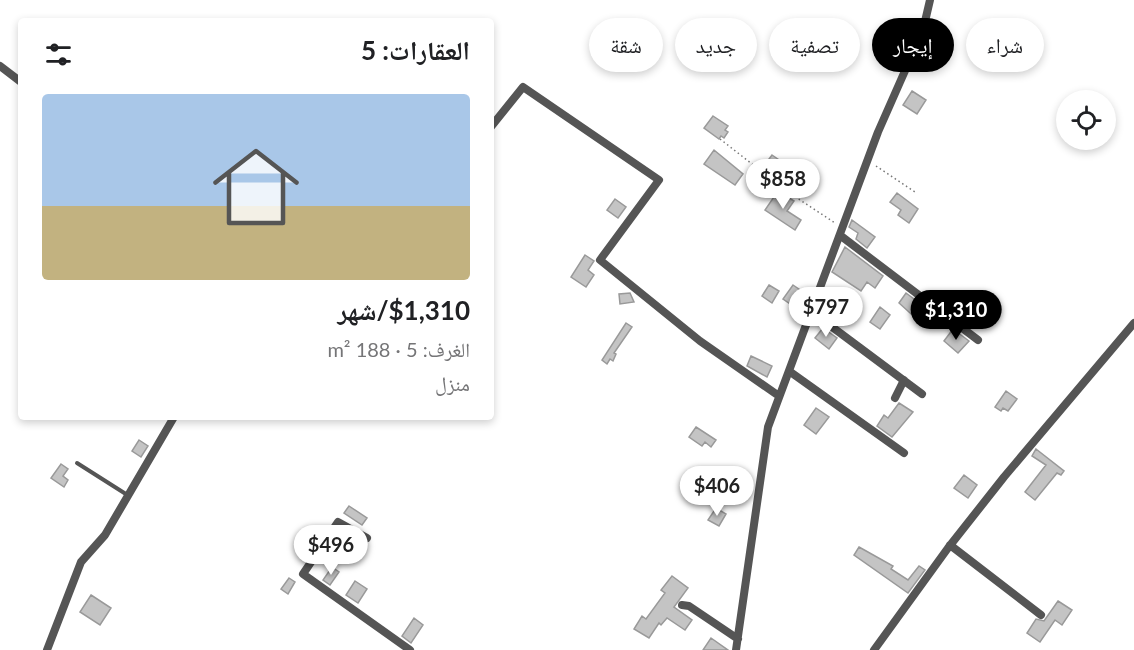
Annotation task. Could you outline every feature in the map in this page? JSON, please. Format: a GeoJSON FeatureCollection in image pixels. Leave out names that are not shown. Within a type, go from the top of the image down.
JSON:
{"type":"FeatureCollection","features":[{"type":"Feature","properties":{"kind":"street"},"geometry":{"type":"LineString","coordinates":[[736,650],[768,428],[778,396],[812,312],[868,160],[923,30],[930,0]]}},
{"type":"Feature","properties":{"kind":"street"},"geometry":{"type":"LineString","coordinates":[[0,66],[18,80]]}},
{"type":"Feature","properties":{"kind":"street"},"geometry":{"type":"LineString","coordinates":[[494,123],[523,87],[659,180],[600,260],[700,341],[778,396]]}},
{"type":"Feature","properties":{"kind":"street"},"geometry":{"type":"LineString","coordinates":[[842,232],[978,340]]}},
{"type":"Feature","properties":{"kind":"street"},"geometry":{"type":"LineString","coordinates":[[812,312],[922,394]]}},
{"type":"Feature","properties":{"kind":"street"},"geometry":{"type":"LineString","coordinates":[[874,650],[950,545],[1134,323]]}},
{"type":"Feature","properties":{"kind":"street"},"geometry":{"type":"LineString","coordinates":[[789,371],[904,453]]}},
{"type":"Feature","properties":{"kind":"street"},"geometry":{"type":"LineString","coordinates":[[895,398],[904,380]]}},
{"type":"Feature","properties":{"kind":"street"},"geometry":{"type":"LineString","coordinates":[[47,650],[81,562],[105,535],[172,420]]}},
{"type":"Feature","properties":{"kind":"street"},"geometry":{"type":"LineString","coordinates":[[367,538],[338,522],[303,574],[410,650]]}},
{"type":"Feature","properties":{"kind":"street"},"geometry":{"type":"LineString","coordinates":[[950,545],[1041,615]]}},
{"type":"Feature","properties":{"kind":"street"},"geometry":{"type":"LineString","coordinates":[[682,605],[689,606],[738,639]]}},
{"type":"Feature","properties":{"kind":"lane"},"geometry":{"type":"LineString","coordinates":[[77,463],[129,496]]}},
{"type":"Feature","properties":{"kind":"path"},"geometry":{"type":"LineString","coordinates":[[720,139],[842,232]]}},
{"type":"Feature","properties":{"kind":"path"},"geometry":{"type":"LineString","coordinates":[[868,160],[915,192]]}},
{"type":"Feature","properties":{"kind":"building"},"geometry":{"type":"Polygon","coordinates":[[[912,91],[926,100],[917,114],[903,105],[912,91]]]}},
{"type":"Feature","properties":{"kind":"building"},"geometry":{"type":"Polygon","coordinates":[[[713,116],[728,126],[725,130],[728,132],[724,138],[721,136],[719,139],[704,128],[713,116]]]}},
{"type":"Feature","properties":{"kind":"building"},"geometry":{"type":"Polygon","coordinates":[[[714,150],[743,174],[735,185],[704,164],[714,150]]]}},
{"type":"Feature","properties":{"kind":"building"},"geometry":{"type":"Polygon","coordinates":[[[772,155],[782,162],[774,174],[763,167],[772,155]]]}},
{"type":"Feature","properties":{"kind":"building"},"geometry":{"type":"Polygon","coordinates":[[[778,191],[794,201],[787,211],[801,220],[795,230],[765,210],[778,191]]]}},
{"type":"Feature","properties":{"kind":"building"},"geometry":{"type":"Polygon","coordinates":[[[897,193],[918,209],[909,223],[898,215],[901,210],[890,202],[897,193]]]}},
{"type":"Feature","properties":{"kind":"building"},"geometry":{"type":"Polygon","coordinates":[[[615,199],[626,207],[618,218],[607,210],[615,199]]]}},
{"type":"Feature","properties":{"kind":"building"},"geometry":{"type":"Polygon","coordinates":[[[852,220],[875,237],[867,248],[856,239],[858,233],[849,227],[852,220]]]}},
{"type":"Feature","properties":{"kind":"building"},"geometry":{"type":"Polygon","coordinates":[[[845,247],[883,276],[875,288],[867,282],[861,291],[832,272],[845,247]]]}},
{"type":"Feature","properties":{"kind":"building"},"geometry":{"type":"Polygon","coordinates":[[[585,255],[594,261],[588,270],[594,275],[586,287],[571,277],[585,255]]]}},
{"type":"Feature","properties":{"kind":"building"},"geometry":{"type":"Polygon","coordinates":[[[769,285],[779,291],[772,303],[762,296],[769,285]]]}},
{"type":"Feature","properties":{"kind":"building"},"geometry":{"type":"Polygon","coordinates":[[[793,285],[809,296],[799,310],[783,299],[793,285]]]}},
{"type":"Feature","properties":{"kind":"building"},"geometry":{"type":"Polygon","coordinates":[[[630,293],[634,302],[620,304],[619,294],[630,293]]]}},
{"type":"Feature","properties":{"kind":"building"},"geometry":{"type":"Polygon","coordinates":[[[906,293],[930,311],[921,323],[899,303],[906,293]]]}},
{"type":"Feature","properties":{"kind":"building"},"geometry":{"type":"Polygon","coordinates":[[[880,307],[890,315],[880,329],[870,322],[880,307]]]}},
{"type":"Feature","properties":{"kind":"building"},"geometry":{"type":"Polygon","coordinates":[[[626,323],[632,327],[614,353],[616,354],[613,361],[610,359],[607,364],[602,360],[626,323]]]}},
{"type":"Feature","properties":{"kind":"building"},"geometry":{"type":"Polygon","coordinates":[[[823,328],[837,338],[829,349],[815,338],[823,328]]]}},
{"type":"Feature","properties":{"kind":"building"},"geometry":{"type":"Polygon","coordinates":[[[953,329],[969,341],[958,353],[944,341],[953,329]]]}},
{"type":"Feature","properties":{"kind":"building"},"geometry":{"type":"Polygon","coordinates":[[[751,356],[772,366],[767,377],[747,366],[751,356]]]}},
{"type":"Feature","properties":{"kind":"building"},"geometry":{"type":"Polygon","coordinates":[[[1006,391],[1017,399],[1008,411],[1003,408],[1001,411],[995,407],[1006,391]]]}},
{"type":"Feature","properties":{"kind":"building"},"geometry":{"type":"Polygon","coordinates":[[[899,403],[913,412],[892,437],[877,426],[884,415],[888,418],[899,403]]]}},
{"type":"Feature","properties":{"kind":"building"},"geometry":{"type":"Polygon","coordinates":[[[816,408],[829,417],[816,434],[804,425],[816,408]]]}},
{"type":"Feature","properties":{"kind":"building"},"geometry":{"type":"Polygon","coordinates":[[[696,427],[716,440],[711,447],[705,442],[702,446],[689,437],[696,427]]]}},
{"type":"Feature","properties":{"kind":"building"},"geometry":{"type":"Polygon","coordinates":[[[139,440],[148,446],[141,457],[132,451],[139,440]]]}},
{"type":"Feature","properties":{"kind":"building"},"geometry":{"type":"Polygon","coordinates":[[[1036,449],[1064,471],[1061,475],[1057,473],[1035,500],[1025,492],[1046,465],[1032,456],[1036,449]]]}},
{"type":"Feature","properties":{"kind":"building"},"geometry":{"type":"Polygon","coordinates":[[[61,464],[68,469],[63,476],[68,480],[64,487],[51,478],[61,464]]]}},
{"type":"Feature","properties":{"kind":"building"},"geometry":{"type":"Polygon","coordinates":[[[964,475],[977,485],[968,498],[954,488],[964,475]]]}},
{"type":"Feature","properties":{"kind":"building"},"geometry":{"type":"Polygon","coordinates":[[[349,506],[367,518],[362,525],[344,513],[349,506]]]}},
{"type":"Feature","properties":{"kind":"building"},"geometry":{"type":"Polygon","coordinates":[[[716,508],[726,514],[719,526],[708,520],[716,508]]]}},
{"type":"Feature","properties":{"kind":"building"},"geometry":{"type":"Polygon","coordinates":[[[859,547],[893,566],[891,569],[908,580],[919,566],[925,570],[908,593],[854,555],[859,547]]]}},
{"type":"Feature","properties":{"kind":"building"},"geometry":{"type":"Polygon","coordinates":[[[332,567],[339,572],[330,585],[323,580],[332,567]]]}},
{"type":"Feature","properties":{"kind":"building"},"geometry":{"type":"Polygon","coordinates":[[[672,576],[688,588],[674,607],[692,620],[685,630],[667,618],[661,625],[659,623],[649,638],[634,629],[642,616],[646,619],[665,593],[661,590],[672,576]]]}},
{"type":"Feature","properties":{"kind":"building"},"geometry":{"type":"Polygon","coordinates":[[[289,578],[295,582],[288,594],[281,589],[289,578]]]}},
{"type":"Feature","properties":{"kind":"building"},"geometry":{"type":"Polygon","coordinates":[[[355,581],[367,589],[358,603],[346,595],[355,581]]]}},
{"type":"Feature","properties":{"kind":"building"},"geometry":{"type":"Polygon","coordinates":[[[91,595],[111,608],[100,625],[80,612],[91,595]]]}},
{"type":"Feature","properties":{"kind":"building"},"geometry":{"type":"Polygon","coordinates":[[[1058,601],[1072,610],[1062,625],[1055,620],[1040,642],[1027,633],[1036,619],[1044,621],[1058,601]]]}},
{"type":"Feature","properties":{"kind":"building"},"geometry":{"type":"Polygon","coordinates":[[[414,618],[423,625],[411,643],[402,636],[414,618]]]}},
{"type":"Feature","properties":{"kind":"building"},"geometry":{"type":"Polygon","coordinates":[[[711,638],[728,650],[703,650],[711,638]]]}}]}
